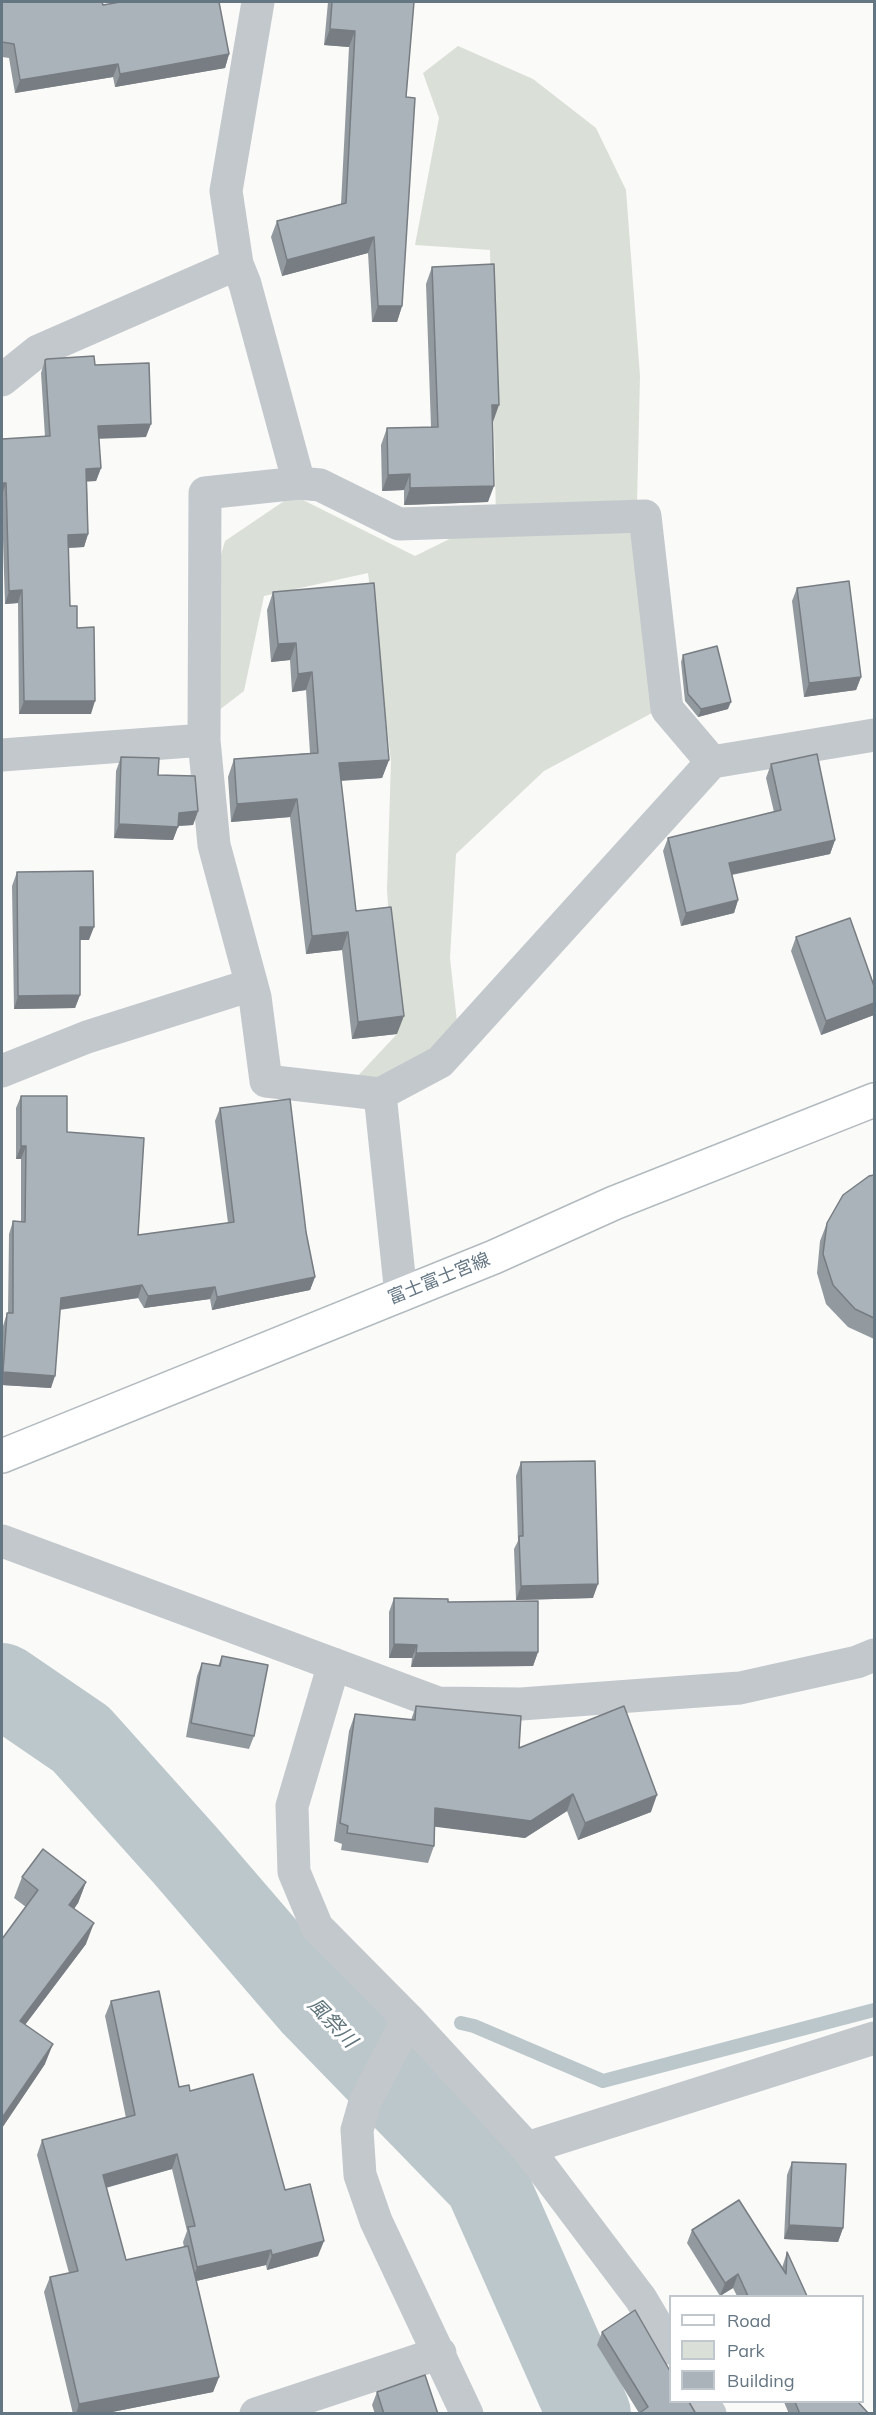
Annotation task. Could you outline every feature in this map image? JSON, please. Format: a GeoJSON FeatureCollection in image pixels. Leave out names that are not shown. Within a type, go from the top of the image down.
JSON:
{"type":"FeatureCollection","features":[{"type":"Feature","properties":{"kind":"main road","name":"富士富士宮線"},"geometry":{"type":"LineString","coordinates":[[2,1456],[494,1257],[614,1203],[874,1100]]}},
{"type":"Feature","properties":{"kind":"street"},"geometry":{"type":"LineString","coordinates":[[258,2],[226,191],[237,264],[245,284],[299,483]]}},
{"type":"Feature","properties":{"kind":"street"},"geometry":{"type":"LineString","coordinates":[[2,380],[38,351],[237,264]]}},
{"type":"Feature","properties":{"kind":"street"},"geometry":{"type":"LineString","coordinates":[[712,762],[667,709],[645,516],[399,524],[320,485],[299,483],[205,493],[204,740],[214,845],[252,985],[266,1082],[380,1094],[440,1062],[712,762],[874,735]]}},
{"type":"Feature","properties":{"kind":"street"},"geometry":{"type":"LineString","coordinates":[[2,755],[204,740]]}},
{"type":"Feature","properties":{"kind":"street"},"geometry":{"type":"LineString","coordinates":[[2,1071],[87,1036],[252,985]]}},
{"type":"Feature","properties":{"kind":"street"},"geometry":{"type":"LineString","coordinates":[[380,1094],[401,1295]]}},
{"type":"Feature","properties":{"kind":"street"},"geometry":{"type":"LineString","coordinates":[[2,1542],[438,1702],[521,1704],[740,1688],[857,1662],[874,1655]]}},
{"type":"Feature","properties":{"kind":"street"},"geometry":{"type":"LineString","coordinates":[[334,1664],[292,1806],[294,1872],[317,1927],[404,2023],[527,2148],[641,2299],[669,2346]]}},
{"type":"Feature","properties":{"kind":"street"},"geometry":{"type":"LineString","coordinates":[[404,2023],[365,2102],[357,2130],[360,2175],[376,2221],[467,2414]]}},
{"type":"Feature","properties":{"kind":"street"},"geometry":{"type":"LineString","coordinates":[[527,2148],[874,2038]]}},
{"type":"Feature","properties":{"kind":"street"},"geometry":{"type":"LineString","coordinates":[[256,2414],[440,2353]]}},
{"type":"Feature","properties":{"kind":"green space"},"geometry":{"type":"Polygon","coordinates":[[[458,46],[533,79],[596,128],[626,190],[640,376],[637,504],[652,713],[544,771],[456,854],[450,958],[458,1031],[413,1083],[354,1080],[397,1034],[387,890],[391,761],[368,573],[264,596],[244,691],[214,714],[201,623],[225,541],[293,495],[415,556],[496,516],[490,250],[415,245],[439,118],[423,73],[458,46]]]}},
{"type":"Feature","properties":{"kind":"building"},"geometry":{"type":"Polygon","coordinates":[[[2,2],[102,2],[103,5],[120,2],[219,2],[229,54],[120,74],[118,64],[20,80],[14,44],[2,42],[2,2]]]}},
{"type":"Feature","properties":{"kind":"building"},"geometry":{"type":"Polygon","coordinates":[[[332,2],[414,2],[406,97],[415,98],[402,306],[378,306],[374,237],[287,260],[277,221],[346,203],[355,31],[330,29],[332,2]]]}},
{"type":"Feature","properties":{"kind":"building"},"geometry":{"type":"Polygon","coordinates":[[[494,264],[499,405],[492,405],[494,486],[410,488],[410,474],[388,475],[387,428],[438,427],[432,267],[494,264]]]}},
{"type":"Feature","properties":{"kind":"building"},"geometry":{"type":"Polygon","coordinates":[[[94,356],[95,365],[149,363],[151,424],[98,426],[101,468],[86,469],[88,534],[68,535],[70,606],[77,606],[77,628],[94,627],[95,701],[24,701],[22,590],[9,591],[6,483],[2,483],[2,439],[50,436],[45,360],[94,356]]]}},
{"type":"Feature","properties":{"kind":"building"},"geometry":{"type":"Polygon","coordinates":[[[849,581],[861,677],[809,683],[797,588],[849,581]]]}},
{"type":"Feature","properties":{"kind":"building"},"geometry":{"type":"Polygon","coordinates":[[[374,583],[389,760],[339,763],[356,911],[391,907],[404,1016],[358,1022],[348,932],[312,936],[297,799],[237,804],[234,759],[318,753],[312,672],[298,674],[296,643],[278,644],[273,592],[374,583]]]}},
{"type":"Feature","properties":{"kind":"building"},"geometry":{"type":"Polygon","coordinates":[[[717,646],[731,702],[701,709],[688,694],[683,655],[717,646]]]}},
{"type":"Feature","properties":{"kind":"building"},"geometry":{"type":"Polygon","coordinates":[[[817,754],[835,840],[729,863],[738,900],[686,913],[668,838],[781,810],[771,764],[817,754]]]}},
{"type":"Feature","properties":{"kind":"building"},"geometry":{"type":"Polygon","coordinates":[[[121,757],[159,758],[158,775],[195,776],[198,811],[179,813],[178,827],[119,824],[121,757]]]}},
{"type":"Feature","properties":{"kind":"building"},"geometry":{"type":"Polygon","coordinates":[[[93,871],[94,927],[80,927],[80,995],[18,996],[17,872],[93,871]]]}},
{"type":"Feature","properties":{"kind":"building"},"geometry":{"type":"Polygon","coordinates":[[[850,918],[874,986],[874,1003],[826,1021],[796,937],[850,918]]]}},
{"type":"Feature","properties":{"kind":"building"},"geometry":{"type":"Polygon","coordinates":[[[21,1096],[67,1096],[67,1132],[144,1138],[138,1235],[234,1222],[220,1108],[290,1099],[306,1232],[315,1277],[217,1297],[215,1287],[148,1296],[142,1285],[61,1298],[55,1376],[3,1372],[7,1313],[13,1313],[13,1221],[25,1222],[26,1146],[21,1146],[21,1096]]]}},
{"type":"Feature","properties":{"kind":"building"},"geometry":{"type":"Polygon","coordinates":[[[874,1175],[874,1318],[855,1309],[833,1285],[823,1254],[827,1223],[843,1195],[869,1176],[874,1175]]]}},
{"type":"Feature","properties":{"kind":"building"},"geometry":{"type":"Polygon","coordinates":[[[595,1461],[598,1584],[521,1586],[519,1536],[523,1536],[521,1462],[595,1461]]]}},
{"type":"Feature","properties":{"kind":"building"},"geometry":{"type":"Polygon","coordinates":[[[394,1598],[448,1599],[448,1602],[538,1601],[538,1652],[416,1653],[417,1645],[394,1644],[394,1598]]]}},
{"type":"Feature","properties":{"kind":"building"},"geometry":{"type":"Polygon","coordinates":[[[222,1656],[268,1665],[254,1736],[191,1723],[202,1663],[220,1666],[222,1656]]]}},
{"type":"Feature","properties":{"kind":"building"},"geometry":{"type":"Polygon","coordinates":[[[416,1706],[521,1716],[519,1748],[624,1706],[657,1795],[585,1823],[573,1794],[531,1821],[435,1808],[434,1846],[347,1833],[348,1826],[340,1823],[355,1714],[415,1720],[416,1706]]]}},
{"type":"Feature","properties":{"kind":"building"},"geometry":{"type":"Polygon","coordinates":[[[43,1849],[86,1882],[69,1905],[94,1923],[20,2021],[53,2044],[2,2118],[2,1939],[38,1890],[22,1877],[43,1849]]]}},
{"type":"Feature","properties":{"kind":"building"},"geometry":{"type":"Polygon","coordinates":[[[159,1991],[179,2087],[189,2085],[190,2091],[253,2074],[285,2190],[310,2184],[324,2241],[272,2255],[271,2250],[197,2267],[188,2227],[195,2226],[177,2154],[103,2175],[126,2260],[188,2246],[219,2377],[79,2404],[50,2277],[78,2271],[42,2140],[135,2115],[111,2001],[159,1991]]]}},
{"type":"Feature","properties":{"kind":"building"},"geometry":{"type":"Polygon","coordinates":[[[792,2162],[846,2164],[843,2228],[789,2225],[792,2162]]]}},
{"type":"Feature","properties":{"kind":"building"},"geometry":{"type":"Polygon","coordinates":[[[739,2200],[786,2274],[787,2252],[807,2295],[748,2295],[738,2274],[725,2283],[692,2230],[739,2200]]]}},
{"type":"Feature","properties":{"kind":"building"},"geometry":{"type":"Polygon","coordinates":[[[635,2310],[669,2369],[669,2403],[690,2403],[696,2414],[638,2414],[648,2407],[602,2332],[635,2310]]]}},
{"type":"Feature","properties":{"kind":"building"},"geometry":{"type":"Polygon","coordinates":[[[425,2375],[438,2414],[384,2414],[377,2392],[425,2375]]]}},
{"type":"Feature","properties":{"kind":"building"},"geometry":{"type":"Polygon","coordinates":[[[795,2403],[859,2403],[869,2414],[800,2414],[795,2403]]]}},
{"type":"Feature","properties":{"kind":"waterway","name":"風祭川"},"geometry":{"type":"LineString","coordinates":[[2,1685],[81,1739],[314,2005],[486,2182],[589,2414]]}},
{"type":"Feature","properties":{"kind":"waterway"},"geometry":{"type":"LineString","coordinates":[[314,2005],[371,2013]]}},
{"type":"Feature","properties":{"kind":"waterway"},"geometry":{"type":"LineString","coordinates":[[461,2023],[474,2026],[603,2081],[874,2010]]}}]}
